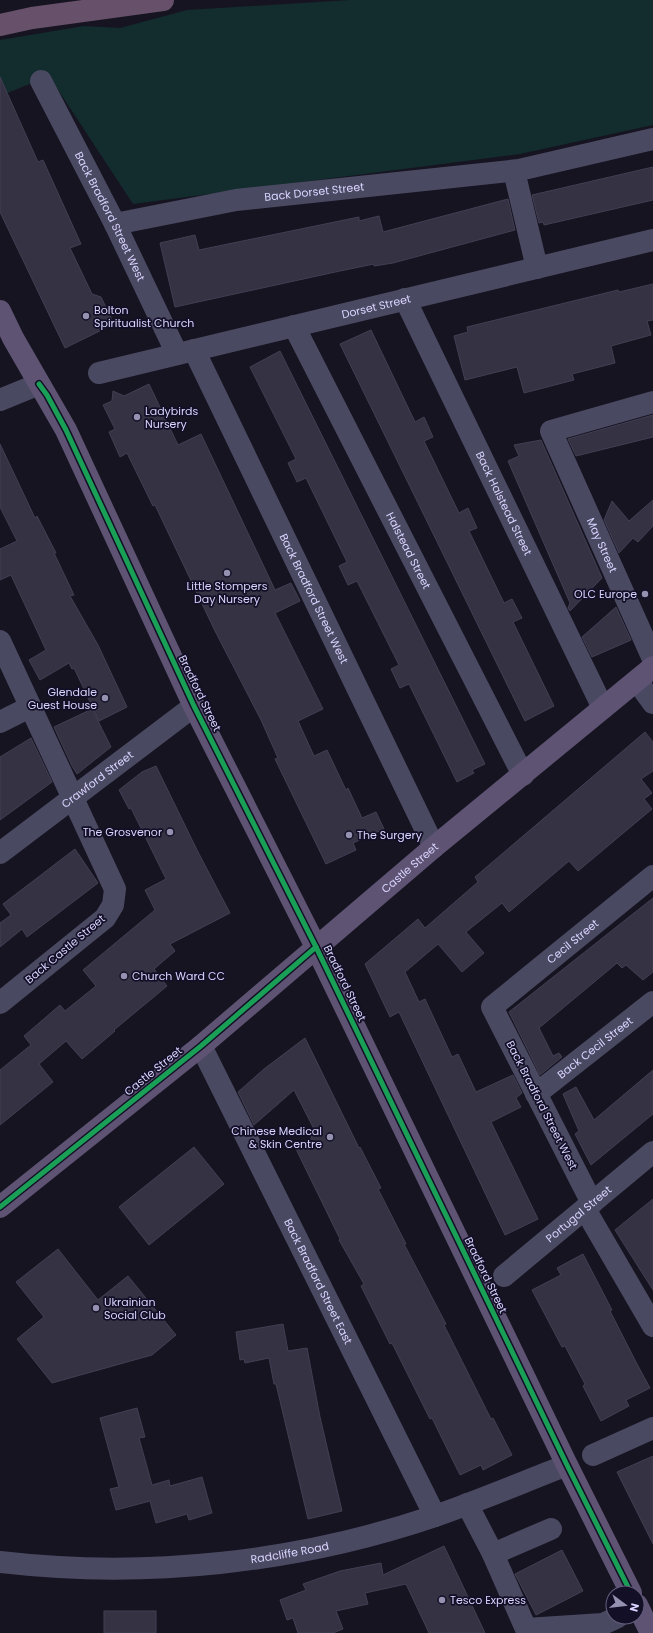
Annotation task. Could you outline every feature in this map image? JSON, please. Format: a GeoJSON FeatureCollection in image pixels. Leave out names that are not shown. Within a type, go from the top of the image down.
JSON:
{"type":"FeatureCollection","features":[{"type":"Feature","properties":{"kind":"highway"},"geometry":{"type":"LineString","coordinates":[[0,25],[32,18],[162,0]]}},
{"type":"Feature","properties":{"kind":"main road","name":"Bradford Street"},"geometry":{"type":"LineString","coordinates":[[0,311],[39,384],[47,395],[66,430],[194,706],[316,947],[627,1585]]}},
{"type":"Feature","properties":{"kind":"main road","name":"Castle Street"},"geometry":{"type":"LineString","coordinates":[[0,1207],[201,1046],[434,847],[653,667]]}},
{"type":"Feature","properties":{"kind":"main road","name":"Bradford Street"},"geometry":{"type":"LineString","coordinates":[[645,1621],[651,1633]]}},
{"type":"Feature","properties":{"kind":"street","name":"Back Bradford Street West"},"geometry":{"type":"LineString","coordinates":[[41,81],[115,224],[186,352],[434,847]]}},
{"type":"Feature","properties":{"kind":"street","name":"Back Dorset Street"},"geometry":{"type":"LineString","coordinates":[[115,224],[236,200],[514,171],[653,139]]}},
{"type":"Feature","properties":{"kind":"street"},"geometry":{"type":"LineString","coordinates":[[514,171],[537,268]]}},
{"type":"Feature","properties":{"kind":"street","name":"Dorset Street"},"geometry":{"type":"LineString","coordinates":[[99,373],[653,240]]}},
{"type":"Feature","properties":{"kind":"street","name":"Back Halstead Street"},"geometry":{"type":"LineString","coordinates":[[405,299],[603,708]]}},
{"type":"Feature","properties":{"kind":"street","name":"Halstead Street"},"geometry":{"type":"LineString","coordinates":[[294,326],[523,775]]}},
{"type":"Feature","properties":{"kind":"street"},"geometry":{"type":"LineString","coordinates":[[0,400],[39,384]]}},
{"type":"Feature","properties":{"kind":"street","name":"May Street"},"geometry":{"type":"LineString","coordinates":[[653,402],[551,432],[653,659]]}},
{"type":"Feature","properties":{"kind":"street","name":"Back Castle Street"},"geometry":{"type":"LineString","coordinates":[[0,641],[115,889],[113,905],[105,918],[0,1003]]}},
{"type":"Feature","properties":{"kind":"street"},"geometry":{"type":"LineString","coordinates":[[636,681],[653,703]]}},
{"type":"Feature","properties":{"kind":"street","name":"Crawford Street"},"geometry":{"type":"LineString","coordinates":[[0,853],[194,706]]}},
{"type":"Feature","properties":{"kind":"street"},"geometry":{"type":"LineString","coordinates":[[0,722],[30,707]]}},
{"type":"Feature","properties":{"kind":"street","name":"Cecil Street"},"geometry":{"type":"LineString","coordinates":[[492,1007],[653,876]]}},
{"type":"Feature","properties":{"kind":"street","name":"Back Cecil Street"},"geometry":{"type":"LineString","coordinates":[[536,1094],[653,1002]]}},
{"type":"Feature","properties":{"kind":"street","name":"Back Bradford Street West"},"geometry":{"type":"LineString","coordinates":[[492,1007],[536,1094],[588,1206],[651,1317]]}},
{"type":"Feature","properties":{"kind":"street","name":"Back Bradford Street East"},"geometry":{"type":"LineString","coordinates":[[201,1046],[435,1516]]}},
{"type":"Feature","properties":{"kind":"street","name":"Portugal Street"},"geometry":{"type":"LineString","coordinates":[[504,1276],[653,1152]]}},
{"type":"Feature","properties":{"kind":"street"},"geometry":{"type":"LineString","coordinates":[[593,1455],[653,1428]]}},
{"type":"Feature","properties":{"kind":"street","name":"Radcliffe Road"},"geometry":{"type":"LineString","coordinates":[[0,1562],[46,1567],[130,1568],[218,1564],[290,1553],[361,1538],[435,1516],[567,1465]]}},
{"type":"Feature","properties":{"kind":"street"},"geometry":{"type":"LineString","coordinates":[[468,1504],[493,1554],[526,1629],[605,1623]]}},
{"type":"Feature","properties":{"kind":"street"},"geometry":{"type":"LineString","coordinates":[[493,1554],[551,1529]]}},
{"type":"Feature","properties":{"kind":"green space"},"geometry":{"type":"Polygon","coordinates":[[[350,0],[653,0],[653,125],[520,154],[133,204],[49,76],[0,96],[0,40],[84,26],[120,28],[187,10],[350,0]]]}},
{"type":"Feature","properties":{"kind":"building"},"geometry":{"type":"Polygon","coordinates":[[[0,77],[38,162],[43,160],[81,244],[70,248],[92,294],[101,297],[114,324],[65,348],[0,212],[0,77]]]}},
{"type":"Feature","properties":{"kind":"building"},"geometry":{"type":"Polygon","coordinates":[[[653,167],[653,200],[544,225],[543,222],[539,223],[532,195],[653,167]]]}},
{"type":"Feature","properties":{"kind":"building"},"geometry":{"type":"Polygon","coordinates":[[[508,199],[515,230],[393,263],[374,266],[374,264],[175,307],[160,243],[195,235],[199,250],[359,217],[359,221],[379,216],[383,232],[508,199]]]}},
{"type":"Feature","properties":{"kind":"building"},"geometry":{"type":"Polygon","coordinates":[[[653,284],[653,320],[647,321],[651,335],[611,346],[615,363],[572,374],[574,380],[524,393],[517,367],[465,380],[454,336],[468,332],[467,327],[618,290],[619,292],[653,284]]]}},
{"type":"Feature","properties":{"kind":"building"},"geometry":{"type":"Polygon","coordinates":[[[371,330],[415,422],[424,417],[433,437],[424,441],[459,513],[468,508],[477,528],[469,531],[504,603],[512,599],[522,618],[513,622],[554,706],[525,721],[340,344],[371,330]]]}},
{"type":"Feature","properties":{"kind":"building"},"geometry":{"type":"Polygon","coordinates":[[[280,351],[485,764],[472,770],[474,773],[457,782],[409,684],[400,688],[391,669],[399,665],[357,581],[348,585],[339,566],[347,562],[306,478],[297,482],[288,463],[296,459],[250,367],[280,351]]]}},
{"type":"Feature","properties":{"kind":"building"},"geometry":{"type":"Polygon","coordinates":[[[149,384],[178,445],[201,434],[275,590],[291,583],[300,601],[275,613],[323,709],[298,721],[314,756],[327,750],[346,790],[348,788],[362,818],[376,812],[384,829],[353,843],[356,850],[326,864],[275,759],[278,758],[261,720],[215,631],[155,505],[153,506],[127,453],[120,457],[109,432],[115,429],[103,405],[112,401],[113,391],[124,396],[149,384]]]}},
{"type":"Feature","properties":{"kind":"building"},"geometry":{"type":"Polygon","coordinates":[[[653,415],[653,437],[576,456],[568,439],[653,415]]]}},
{"type":"Feature","properties":{"kind":"building"},"geometry":{"type":"Polygon","coordinates":[[[541,440],[602,578],[570,611],[568,608],[570,603],[508,461],[519,456],[514,445],[541,440]]]}},
{"type":"Feature","properties":{"kind":"building"},"geometry":{"type":"Polygon","coordinates":[[[0,444],[35,518],[37,516],[56,553],[54,553],[74,595],[70,596],[98,645],[127,707],[99,721],[74,668],[72,669],[69,663],[40,680],[29,660],[46,650],[11,575],[0,580],[0,549],[17,541],[0,507],[0,444]]]}},
{"type":"Feature","properties":{"kind":"building"},"geometry":{"type":"Polygon","coordinates":[[[653,500],[653,526],[638,542],[633,538],[619,553],[604,520],[612,501],[629,521],[653,500]]]}},
{"type":"Feature","properties":{"kind":"building"},"geometry":{"type":"Polygon","coordinates":[[[616,607],[631,640],[592,657],[582,637],[616,607]]]}},
{"type":"Feature","properties":{"kind":"building"},"geometry":{"type":"Polygon","coordinates":[[[92,709],[111,747],[77,774],[54,727],[92,709]]]}},
{"type":"Feature","properties":{"kind":"building"},"geometry":{"type":"Polygon","coordinates":[[[645,732],[653,742],[653,771],[641,779],[652,793],[644,799],[652,809],[578,871],[569,861],[509,912],[502,903],[466,932],[484,953],[462,972],[438,944],[405,972],[419,1002],[425,999],[452,1057],[458,1054],[476,1092],[513,1075],[522,1093],[516,1098],[521,1107],[491,1122],[538,1219],[505,1235],[399,1012],[390,1017],[365,964],[418,919],[425,928],[478,882],[475,877],[645,732]]]}},
{"type":"Feature","properties":{"kind":"building"},"geometry":{"type":"Polygon","coordinates":[[[31,738],[52,782],[0,820],[0,757],[31,738]]]}},
{"type":"Feature","properties":{"kind":"building"},"geometry":{"type":"Polygon","coordinates":[[[156,766],[230,913],[170,944],[175,951],[154,969],[167,986],[82,1059],[66,1041],[39,1064],[53,1082],[0,1125],[0,1070],[31,1045],[24,1036],[60,1005],[65,1011],[96,986],[83,970],[155,910],[145,890],[166,879],[131,808],[129,809],[119,790],[142,772],[156,766]]]}},
{"type":"Feature","properties":{"kind":"building"},"geometry":{"type":"Polygon","coordinates":[[[75,849],[98,883],[27,937],[22,929],[0,947],[0,923],[11,915],[3,904],[75,849]]]}},
{"type":"Feature","properties":{"kind":"building"},"geometry":{"type":"Polygon","coordinates":[[[653,898],[653,972],[643,980],[626,965],[622,968],[617,963],[539,1028],[553,1056],[559,1053],[562,1057],[540,1075],[509,1012],[653,898]]]}},
{"type":"Feature","properties":{"kind":"building"},"geometry":{"type":"Polygon","coordinates":[[[305,1038],[359,1148],[360,1147],[381,1188],[378,1189],[406,1244],[404,1244],[446,1324],[444,1325],[491,1419],[493,1418],[512,1455],[483,1470],[481,1465],[460,1475],[432,1418],[430,1419],[392,1343],[390,1344],[361,1286],[364,1284],[339,1240],[340,1239],[295,1147],[312,1138],[309,1132],[314,1129],[294,1090],[254,1125],[238,1092],[264,1069],[305,1038]]]}},
{"type":"Feature","properties":{"kind":"building"},"geometry":{"type":"Polygon","coordinates":[[[653,1070],[653,1114],[591,1165],[575,1134],[579,1131],[563,1094],[576,1087],[594,1120],[653,1070]]]}},
{"type":"Feature","properties":{"kind":"building"},"geometry":{"type":"Polygon","coordinates":[[[194,1147],[224,1184],[149,1245],[119,1207],[194,1147]]]}},
{"type":"Feature","properties":{"kind":"building"},"geometry":{"type":"Polygon","coordinates":[[[653,1199],[653,1290],[615,1230],[653,1199]]]}},
{"type":"Feature","properties":{"kind":"building","name":"Ukrainian Social Club"},"geometry":{"type":"Polygon","coordinates":[[[58,1249],[98,1300],[128,1276],[176,1335],[152,1355],[52,1383],[17,1339],[44,1317],[16,1282],[58,1249]]]}},
{"type":"Feature","properties":{"kind":"building"},"geometry":{"type":"Polygon","coordinates":[[[583,1254],[612,1310],[610,1311],[650,1388],[626,1400],[629,1406],[601,1421],[583,1386],[585,1384],[565,1346],[562,1347],[532,1290],[561,1275],[557,1268],[583,1254]]]}},
{"type":"Feature","properties":{"kind":"building"},"geometry":{"type":"Polygon","coordinates":[[[283,1324],[288,1351],[307,1348],[320,1417],[342,1511],[308,1519],[276,1384],[274,1384],[269,1358],[245,1363],[244,1359],[240,1360],[236,1332],[283,1324]]]}},
{"type":"Feature","properties":{"kind":"building"},"geometry":{"type":"Polygon","coordinates":[[[137,1408],[145,1437],[139,1438],[152,1485],[169,1480],[170,1486],[202,1477],[212,1513],[189,1520],[187,1514],[156,1523],[150,1501],[116,1510],[110,1489],[119,1487],[100,1418],[137,1408]]]}},
{"type":"Feature","properties":{"kind":"building"},"geometry":{"type":"Polygon","coordinates":[[[653,1456],[653,1544],[617,1472],[653,1456]]]}},
{"type":"Feature","properties":{"kind":"building"},"geometry":{"type":"Polygon","coordinates":[[[444,1546],[485,1633],[429,1633],[406,1584],[365,1593],[368,1604],[336,1611],[343,1629],[333,1633],[298,1633],[293,1618],[287,1620],[280,1600],[306,1590],[303,1584],[340,1571],[381,1563],[383,1575],[444,1546]]]}},
{"type":"Feature","properties":{"kind":"building"},"geometry":{"type":"Polygon","coordinates":[[[562,1550],[583,1591],[536,1615],[515,1574],[562,1550]]]}},
{"type":"Feature","properties":{"kind":"building"},"geometry":{"type":"Polygon","coordinates":[[[104,1611],[156,1611],[156,1633],[104,1633],[104,1611]]]}},
{"type":"Feature","properties":{"kind":"cycle path"},"geometry":{"type":"LineString","coordinates":[[39,384],[47,395],[66,430],[194,706],[316,947],[567,1465],[627,1585]]}},
{"type":"Feature","properties":{"kind":"cycle path"},"geometry":{"type":"LineString","coordinates":[[0,1207],[201,1046],[316,947]]}},
{"type":"Feature","properties":{"kind":"place","name":"Bolton Spiritualist Church"},"geometry":{"type":"Point","coordinates":[86,316]}},
{"type":"Feature","properties":{"kind":"place","name":"Ladybirds Nursery"},"geometry":{"type":"Point","coordinates":[137,417]}},
{"type":"Feature","properties":{"kind":"place","name":"Little Stompers Day Nursery"},"geometry":{"type":"Point","coordinates":[227,573]}},
{"type":"Feature","properties":{"kind":"place","name":"OLC Europe"},"geometry":{"type":"Point","coordinates":[645,594]}},
{"type":"Feature","properties":{"kind":"place","name":"Glendale Guest House"},"geometry":{"type":"Point","coordinates":[105,698]}},
{"type":"Feature","properties":{"kind":"place","name":"The Grosvenor"},"geometry":{"type":"Point","coordinates":[170,832]}},
{"type":"Feature","properties":{"kind":"place","name":"The Surgery"},"geometry":{"type":"Point","coordinates":[349,835]}},
{"type":"Feature","properties":{"kind":"place","name":"Church Ward CC"},"geometry":{"type":"Point","coordinates":[124,976]}},
{"type":"Feature","properties":{"kind":"place","name":"Chinese Medical & Skin Centre"},"geometry":{"type":"Point","coordinates":[330,1137]}},
{"type":"Feature","properties":{"kind":"place","name":"Ukrainian Social Club"},"geometry":{"type":"Point","coordinates":[96,1308]}},
{"type":"Feature","properties":{"kind":"place","name":"Tesco Express"},"geometry":{"type":"Point","coordinates":[442,1600]}}]}
